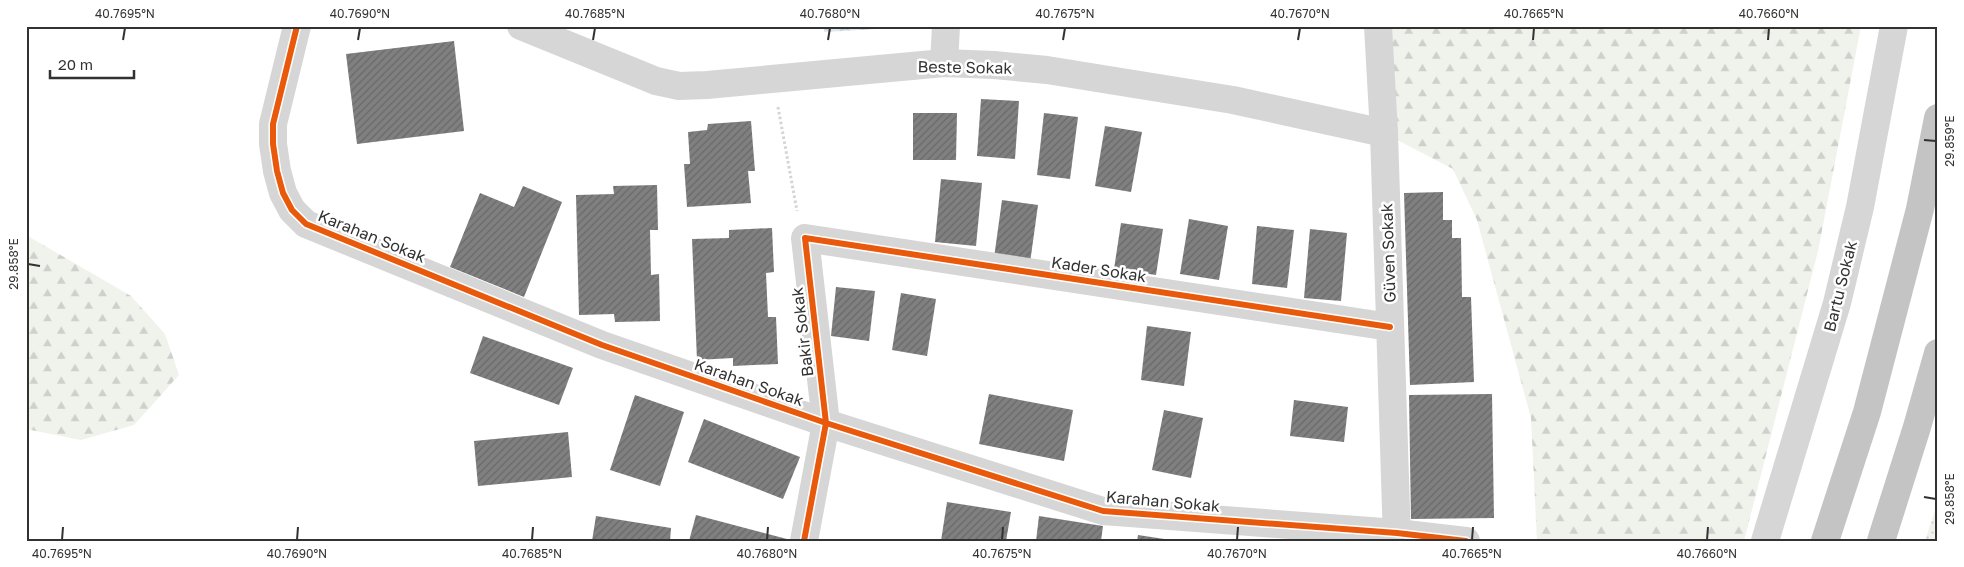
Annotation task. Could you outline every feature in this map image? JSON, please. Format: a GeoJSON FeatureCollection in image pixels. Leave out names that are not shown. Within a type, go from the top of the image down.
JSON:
{"type":"FeatureCollection","features":[{"type":"Feature","properties":{"kind":"highway"},"geometry":{"type":"LineString","coordinates":[[1825,541],[1867,412],[1920,209],[1938,118]]}},
{"type":"Feature","properties":{"kind":"highway"},"geometry":{"type":"LineString","coordinates":[[1881,541],[1938,353]]}},
{"type":"Feature","properties":{"kind":"street","name":"Karahan Sokak"},"geometry":{"type":"LineString","coordinates":[[297,26],[273,124],[273,144],[283,193],[292,210],[306,224],[602,345],[826,422],[1103,511],[1397,537],[1466,541]]}},
{"type":"Feature","properties":{"kind":"street","name":"Beste Sokak"},"geometry":{"type":"LineString","coordinates":[[521,26],[656,80],[679,86],[944,63],[994,64],[1144,84],[1233,100],[1384,133]]}},
{"type":"Feature","properties":{"kind":"street"},"geometry":{"type":"LineString","coordinates":[[944,63],[946,26]]}},
{"type":"Feature","properties":{"kind":"street","name":"Güven Sokak"},"geometry":{"type":"LineString","coordinates":[[1378,26],[1384,133],[1397,537]]}},
{"type":"Feature","properties":{"kind":"street","name":"Bartu Sokak"},"geometry":{"type":"LineString","coordinates":[[1765,541],[1838,304],[1860,207],[1894,26]]}},
{"type":"Feature","properties":{"kind":"street","name":"Bakir Sokak"},"geometry":{"type":"LineString","coordinates":[[804,541],[826,422],[805,238]]}},
{"type":"Feature","properties":{"kind":"street","name":"Kader Sokak"},"geometry":{"type":"LineString","coordinates":[[805,238],[1390,327]]}},
{"type":"Feature","properties":{"kind":"path"},"geometry":{"type":"LineString","coordinates":[[773,79],[794,198]]}},
{"type":"Feature","properties":{"kind":"green space"},"geometry":{"type":"Polygon","coordinates":[[[1378,26],[1861,26],[1818,251],[1744,541],[1537,541],[1531,418],[1477,220],[1453,169],[1384,133],[1378,26]]]}},
{"type":"Feature","properties":{"kind":"green space"},"geometry":{"type":"Polygon","coordinates":[[[26,235],[131,296],[165,334],[179,375],[134,425],[81,440],[26,429],[26,235]]]}},
{"type":"Feature","properties":{"kind":"green space"},"geometry":{"type":"Polygon","coordinates":[[[1938,501],[1938,541],[1925,541],[1938,501]]]}},
{"type":"Feature","properties":{"kind":"water"},"geometry":{"type":"Polygon","coordinates":[[[824,26],[877,26],[877,29],[824,32],[824,26]]]}},
{"type":"Feature","properties":{"kind":"building"},"geometry":{"type":"Polygon","coordinates":[[[454,41],[464,131],[357,144],[346,54],[454,41]]]}},
{"type":"Feature","properties":{"kind":"building"},"geometry":{"type":"Polygon","coordinates":[[[981,99],[1019,101],[1015,159],[977,156],[981,99]]]}},
{"type":"Feature","properties":{"kind":"building"},"geometry":{"type":"Polygon","coordinates":[[[913,113],[957,113],[956,160],[913,160],[913,113]]]}},
{"type":"Feature","properties":{"kind":"building"},"geometry":{"type":"Polygon","coordinates":[[[1044,113],[1078,117],[1070,179],[1037,175],[1044,113]]]}},
{"type":"Feature","properties":{"kind":"building"},"geometry":{"type":"Polygon","coordinates":[[[751,121],[755,171],[748,171],[751,203],[687,207],[684,164],[690,164],[688,132],[707,130],[708,124],[751,121]]]}},
{"type":"Feature","properties":{"kind":"building"},"geometry":{"type":"Polygon","coordinates":[[[1105,126],[1142,132],[1131,192],[1095,186],[1105,126]]]}},
{"type":"Feature","properties":{"kind":"building"},"geometry":{"type":"Polygon","coordinates":[[[941,179],[982,183],[976,246],[935,242],[941,179]]]}},
{"type":"Feature","properties":{"kind":"building"},"geometry":{"type":"Polygon","coordinates":[[[657,185],[658,230],[650,230],[651,275],[659,274],[660,321],[615,322],[614,314],[579,315],[576,195],[614,194],[613,186],[657,185]]]}},
{"type":"Feature","properties":{"kind":"building"},"geometry":{"type":"Polygon","coordinates":[[[523,186],[562,202],[524,297],[450,267],[480,193],[514,207],[523,186]]]}},
{"type":"Feature","properties":{"kind":"building"},"geometry":{"type":"Polygon","coordinates":[[[1443,192],[1443,220],[1452,220],[1452,238],[1461,238],[1462,297],[1471,297],[1474,382],[1410,385],[1404,193],[1443,192]]]}},
{"type":"Feature","properties":{"kind":"building"},"geometry":{"type":"Polygon","coordinates":[[[1002,200],[1038,205],[1030,263],[994,258],[1002,200]]]}},
{"type":"Feature","properties":{"kind":"building"},"geometry":{"type":"Polygon","coordinates":[[[1189,219],[1228,226],[1219,280],[1180,274],[1189,219]]]}},
{"type":"Feature","properties":{"kind":"building"},"geometry":{"type":"Polygon","coordinates":[[[1121,223],[1163,229],[1156,275],[1114,269],[1121,223]]]}},
{"type":"Feature","properties":{"kind":"building"},"geometry":{"type":"Polygon","coordinates":[[[1257,226],[1294,230],[1287,288],[1252,284],[1257,226]]]}},
{"type":"Feature","properties":{"kind":"building"},"geometry":{"type":"Polygon","coordinates":[[[772,228],[774,272],[766,273],[768,317],[776,317],[778,364],[733,366],[733,358],[697,360],[692,239],[729,238],[729,230],[772,228]]]}},
{"type":"Feature","properties":{"kind":"building"},"geometry":{"type":"Polygon","coordinates":[[[1310,229],[1347,233],[1341,301],[1304,298],[1310,229]]]}},
{"type":"Feature","properties":{"kind":"building"},"geometry":{"type":"Polygon","coordinates":[[[836,287],[875,291],[869,341],[831,336],[836,287]]]}},
{"type":"Feature","properties":{"kind":"building"},"geometry":{"type":"Polygon","coordinates":[[[901,293],[936,299],[927,356],[892,350],[901,293]]]}},
{"type":"Feature","properties":{"kind":"building"},"geometry":{"type":"Polygon","coordinates":[[[1147,326],[1191,332],[1184,386],[1141,380],[1147,326]]]}},
{"type":"Feature","properties":{"kind":"building"},"geometry":{"type":"Polygon","coordinates":[[[483,336],[573,368],[559,405],[470,373],[483,336]]]}},
{"type":"Feature","properties":{"kind":"building"},"geometry":{"type":"Polygon","coordinates":[[[989,394],[1073,410],[1064,461],[979,444],[989,394]]]}},
{"type":"Feature","properties":{"kind":"building"},"geometry":{"type":"Polygon","coordinates":[[[1492,394],[1494,518],[1411,519],[1409,395],[1492,394]]]}},
{"type":"Feature","properties":{"kind":"building"},"geometry":{"type":"Polygon","coordinates":[[[635,395],[684,412],[660,486],[610,470],[635,395]]]}},
{"type":"Feature","properties":{"kind":"building"},"geometry":{"type":"Polygon","coordinates":[[[1294,400],[1348,407],[1344,442],[1290,436],[1294,400]]]}},
{"type":"Feature","properties":{"kind":"building"},"geometry":{"type":"Polygon","coordinates":[[[1164,410],[1203,418],[1191,478],[1152,470],[1164,410]]]}},
{"type":"Feature","properties":{"kind":"building"},"geometry":{"type":"Polygon","coordinates":[[[704,419],[800,457],[783,499],[688,462],[704,419]]]}},
{"type":"Feature","properties":{"kind":"building"},"geometry":{"type":"Polygon","coordinates":[[[568,432],[572,477],[478,486],[474,441],[568,432]]]}},
{"type":"Feature","properties":{"kind":"building"},"geometry":{"type":"Polygon","coordinates":[[[947,502],[1011,512],[1006,541],[941,541],[947,502]]]}},
{"type":"Feature","properties":{"kind":"building"},"geometry":{"type":"Polygon","coordinates":[[[696,515],[787,539],[786,541],[689,541],[696,515]]]}},
{"type":"Feature","properties":{"kind":"building"},"geometry":{"type":"Polygon","coordinates":[[[596,516],[671,528],[670,541],[592,541],[596,516]]]}},
{"type":"Feature","properties":{"kind":"building"},"geometry":{"type":"Polygon","coordinates":[[[1039,516],[1103,526],[1101,541],[1036,541],[1039,516]]]}},
{"type":"Feature","properties":{"kind":"building"},"geometry":{"type":"Polygon","coordinates":[[[1138,535],[1171,540],[1171,541],[1137,541],[1138,535]]]}},
{"type":"Feature","properties":{"kind":"cycle path"},"geometry":{"type":"LineString","coordinates":[[297,26],[273,124],[273,144],[283,193],[292,210],[306,224],[602,345],[826,423],[1103,511],[1397,533],[1466,541]]}},
{"type":"Feature","properties":{"kind":"cycle path"},"geometry":{"type":"LineString","coordinates":[[804,541],[826,423],[805,238],[1390,327]]}}]}
